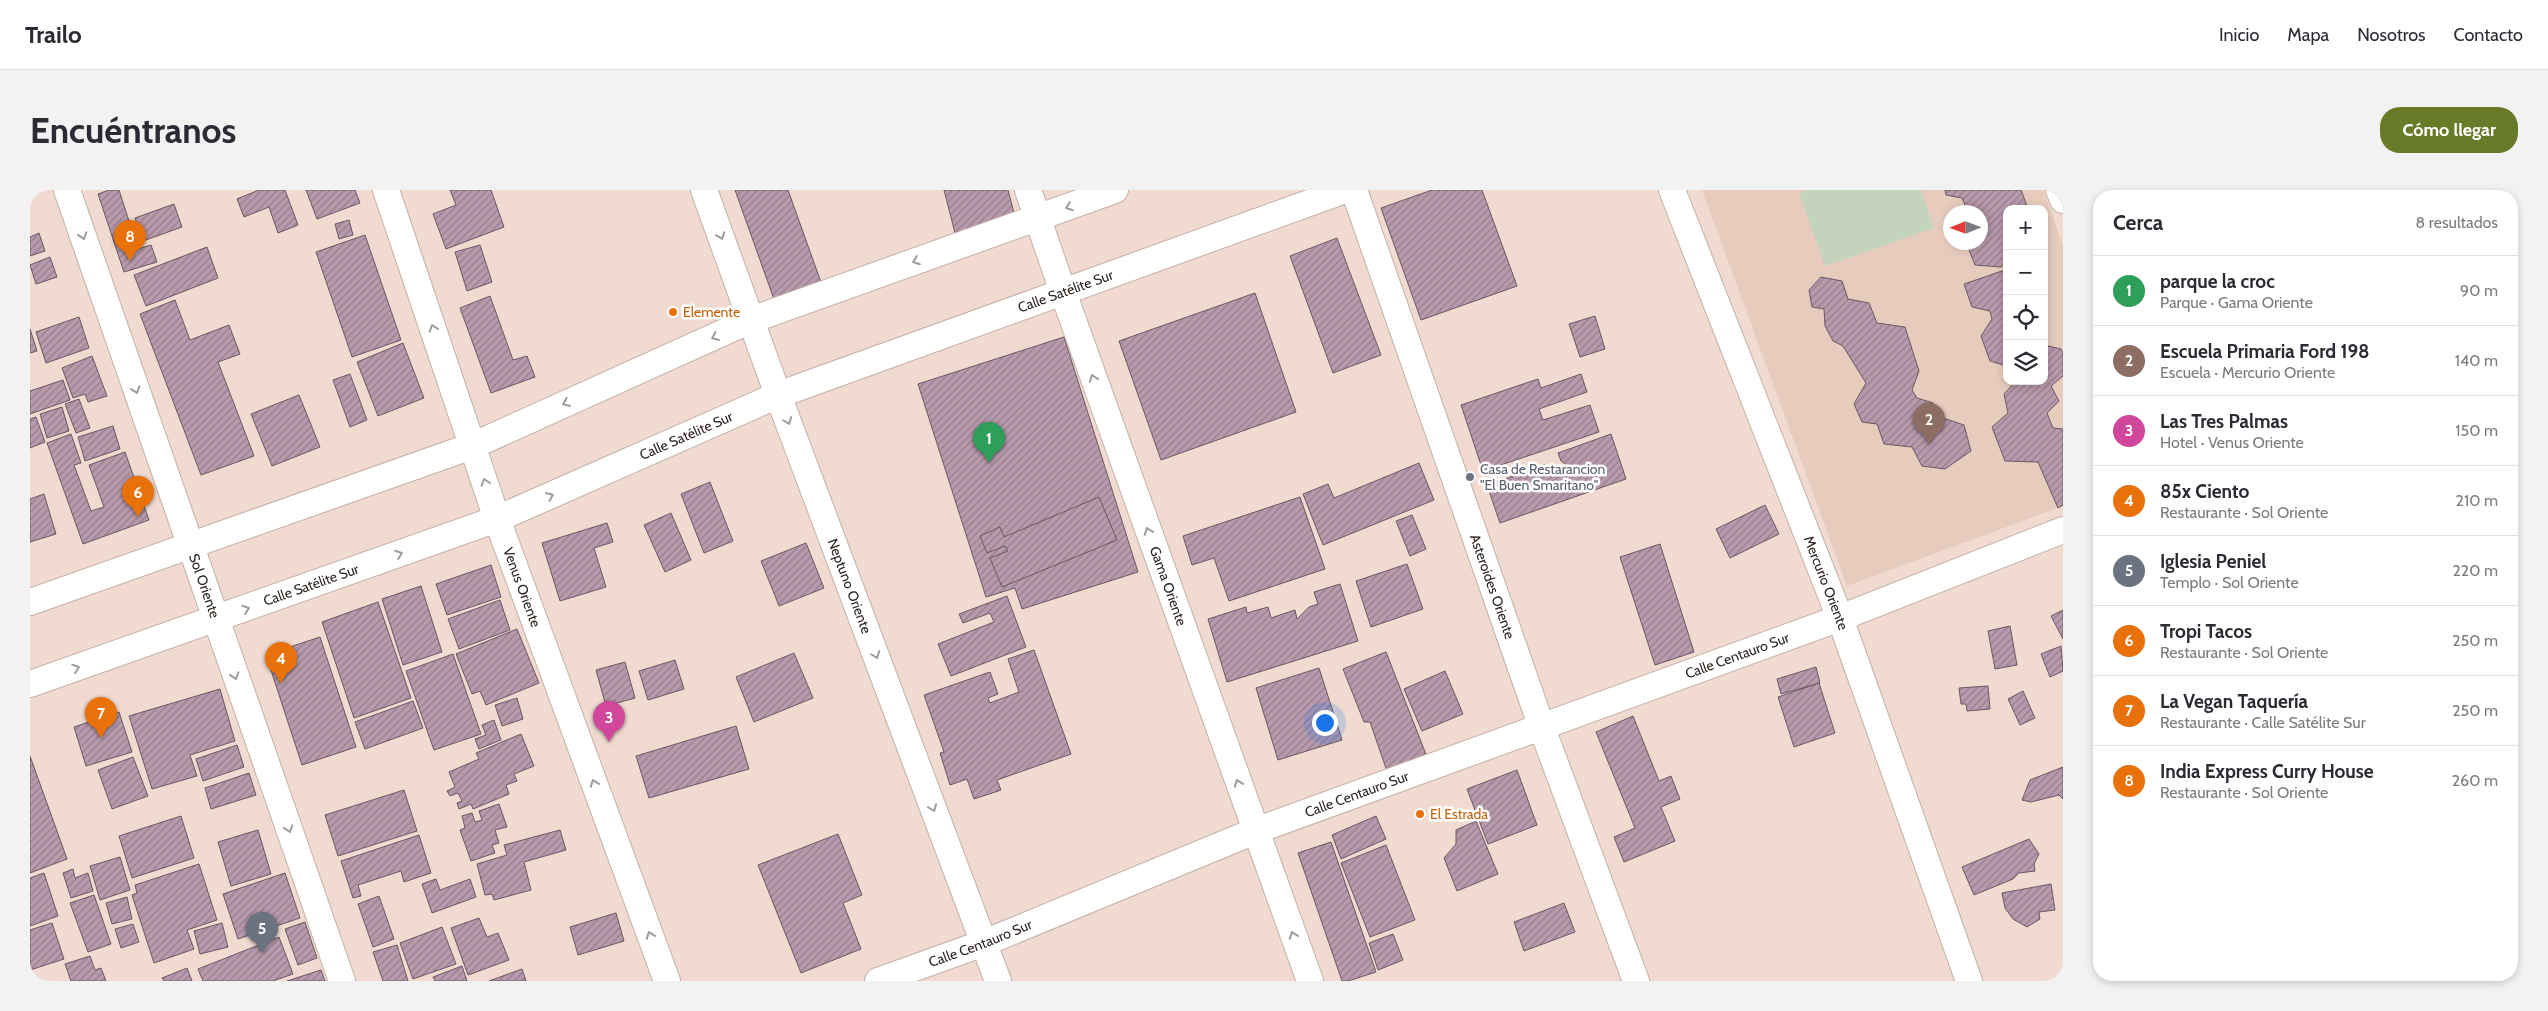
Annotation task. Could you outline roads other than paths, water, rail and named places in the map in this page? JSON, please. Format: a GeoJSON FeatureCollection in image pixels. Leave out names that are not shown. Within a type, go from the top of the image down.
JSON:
{"type":"FeatureCollection","features":[{"type":"Feature","properties":{"kind":"street","name":"Sol Oriente"},"geometry":{"type":"LineString","coordinates":[[68,190],[342,981]]}},
{"type":"Feature","properties":{"kind":"street","name":"Venus Oriente"},"geometry":{"type":"LineString","coordinates":[[386,190],[497,519],[667,981]]}},
{"type":"Feature","properties":{"kind":"street","name":"Neptuno Oriente"},"geometry":{"type":"LineString","coordinates":[[704,190],[778,395],[998,981]]}},
{"type":"Feature","properties":{"kind":"street","name":"Gama Oriente"},"geometry":{"type":"LineString","coordinates":[[1028,190],[1310,981]]}},
{"type":"Feature","properties":{"kind":"street"},"geometry":{"type":"LineString","coordinates":[[30,602],[472,446],[751,320],[1115,190]]}},
{"type":"Feature","properties":{"kind":"street","name":"Calle Satélite Sur"},"geometry":{"type":"LineString","coordinates":[[30,684],[216,620],[497,519],[778,395],[1345,190]]}},
{"type":"Feature","properties":{"kind":"street","name":"Asteroides Oriente"},"geometry":{"type":"LineString","coordinates":[[1354,190],[1542,728],[1636,981]]}},
{"type":"Feature","properties":{"kind":"street","name":"Mercurio Oriente"},"geometry":{"type":"LineString","coordinates":[[1672,190],[1840,618],[1969,981]]}},
{"type":"Feature","properties":{"kind":"street"},"geometry":{"type":"LineString","coordinates":[[2059,190],[2063,200]]}},
{"type":"Feature","properties":{"kind":"street","name":"Calle Centauro Sur"},"geometry":{"type":"LineString","coordinates":[[878,981],[984,943],[1255,831],[1840,618],[2063,530]]}},
{"type":"Feature","properties":{"kind":"place","name":"India Express Curry House"},"geometry":{"type":"Point","coordinates":[130,261]}},
{"type":"Feature","properties":{"kind":"place","name":"Elemente"},"geometry":{"type":"Point","coordinates":[673,312]}},
{"type":"Feature","properties":{"kind":"place","name":"Escuela Primaria Ford 198"},"geometry":{"type":"Point","coordinates":[1929,444]}},
{"type":"Feature","properties":{"kind":"place","name":"parque la croc"},"geometry":{"type":"Point","coordinates":[989,463]}},
{"type":"Feature","properties":{"kind":"place","name":"Casa de Restarancion \"El Buen Smaritano\""},"geometry":{"type":"Point","coordinates":[1470,477]}},
{"type":"Feature","properties":{"kind":"place","name":"Tropi Tacos"},"geometry":{"type":"Point","coordinates":[138,517]}},
{"type":"Feature","properties":{"kind":"place","name":"85x Ciento"},"geometry":{"type":"Point","coordinates":[281,683]}},
{"type":"Feature","properties":{"kind":"place","name":"La Vegan Taquería"},"geometry":{"type":"Point","coordinates":[101,738]}},
{"type":"Feature","properties":{"kind":"place","name":"Las Tres Palmas"},"geometry":{"type":"Point","coordinates":[609,742]}},
{"type":"Feature","properties":{"kind":"place","name":"El Estrada"},"geometry":{"type":"Point","coordinates":[1420,814]}},
{"type":"Feature","properties":{"kind":"place","name":"Iglesia Peniel"},"geometry":{"type":"Point","coordinates":[262,953]}}]}
